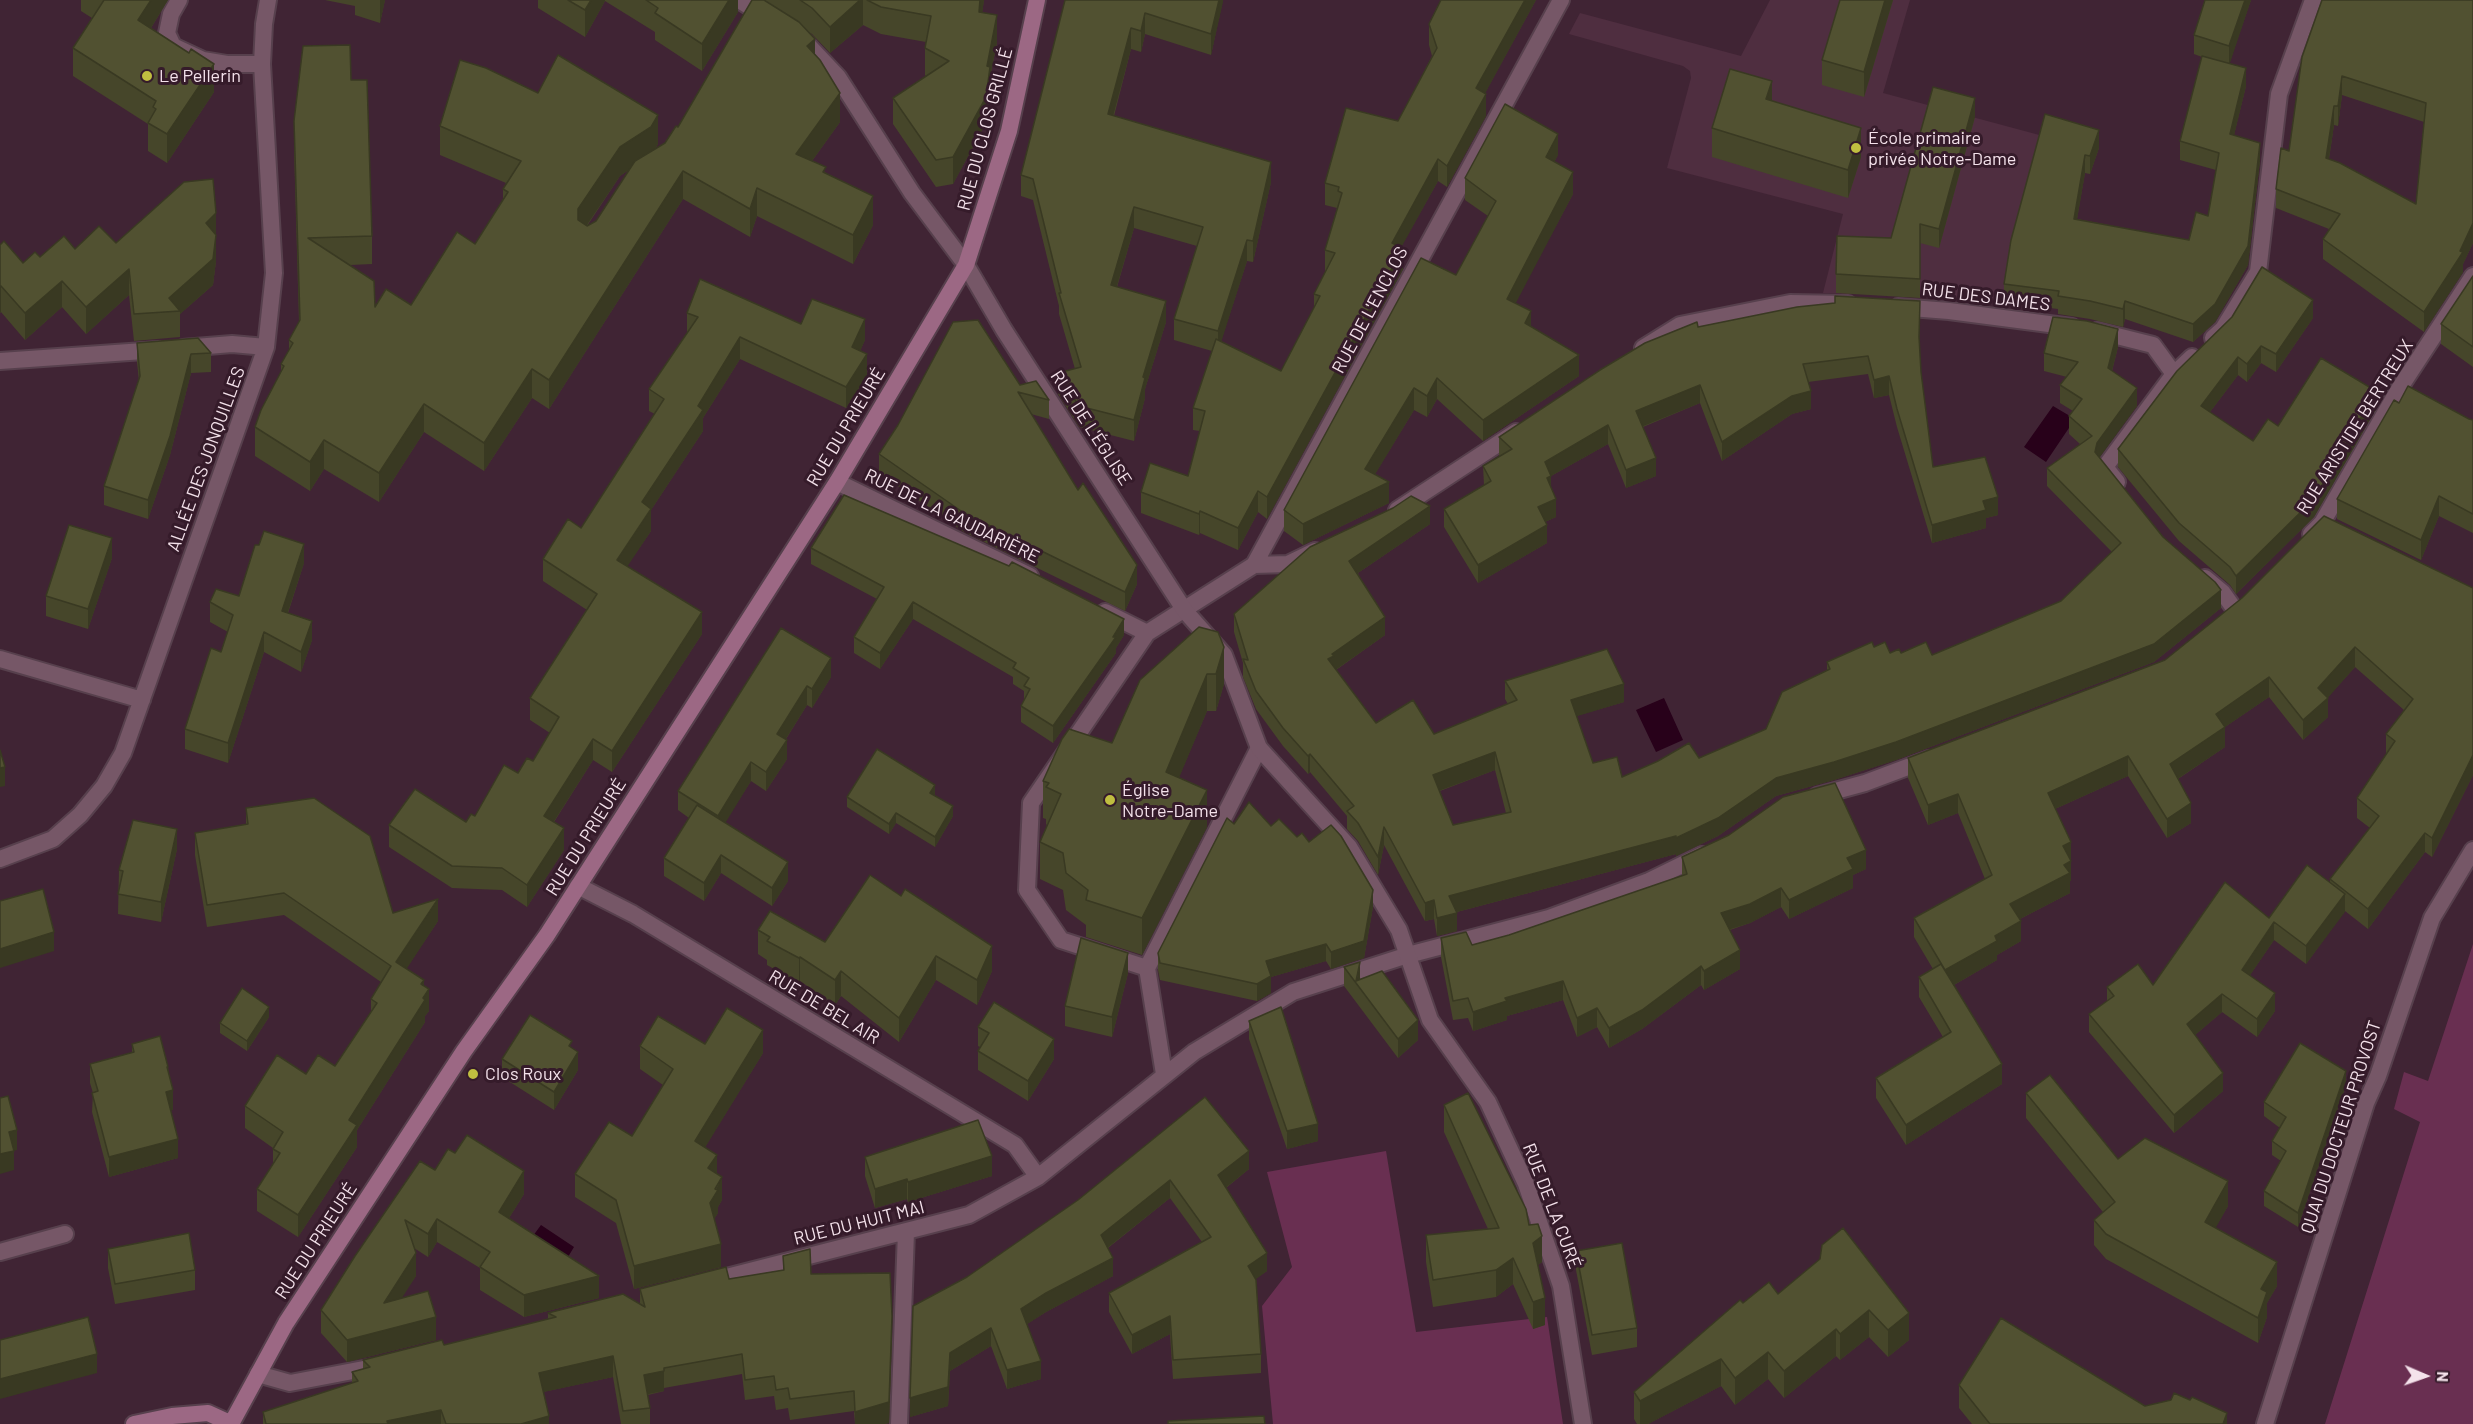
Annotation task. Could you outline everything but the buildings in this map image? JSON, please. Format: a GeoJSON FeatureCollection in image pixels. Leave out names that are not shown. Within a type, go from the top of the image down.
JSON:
{"type":"FeatureCollection","features":[{"type":"Feature","properties":{"kind":"main road","name":"RUE DU CLOS GRILLÉ"},"geometry":{"type":"LineString","coordinates":[[966,265],[1009,131],[1037,0]]}},
{"type":"Feature","properties":{"kind":"main road","name":"RUE DU PRIEURÉ"},"geometry":{"type":"LineString","coordinates":[[232,1424],[286,1323],[464,1051],[547,935],[837,482],[966,265]]}},
{"type":"Feature","properties":{"kind":"main road"},"geometry":{"type":"LineString","coordinates":[[134,1424],[172,1416],[208,1413],[232,1424]]}},
{"type":"Feature","properties":{"kind":"street"},"geometry":{"type":"LineString","coordinates":[[179,0],[171,14],[167,33],[173,46],[203,60],[227,64],[262,64]]}},
{"type":"Feature","properties":{"kind":"street","name":"ALLÉE DES JONQUILLES"},"geometry":{"type":"LineString","coordinates":[[0,859],[52,839],[80,815],[104,786],[123,753],[266,347],[274,273],[262,64],[268,0]]}},
{"type":"Feature","properties":{"kind":"street","name":"RUE DE L'ENCLOS"},"geometry":{"type":"LineString","coordinates":[[1254,565],[1561,0]]}},
{"type":"Feature","properties":{"kind":"street"},"geometry":{"type":"LineString","coordinates":[[2127,494],[2105,467],[2174,374],[2223,329],[2258,272],[2279,94],[2313,0]]}},
{"type":"Feature","properties":{"kind":"street","name":"RUE DE L'ÉGLISE"},"geometry":{"type":"LineString","coordinates":[[746,9],[806,43],[838,77],[912,193],[966,265],[1004,330],[1185,611],[1224,656],[1259,748]]}},
{"type":"Feature","properties":{"kind":"street","name":"RUE ARISTIDE BERTREUX"},"geometry":{"type":"LineString","coordinates":[[2298,547],[2327,525],[2473,276]]}},
{"type":"Feature","properties":{"kind":"street","name":"RUE DES DAMES"},"geometry":{"type":"LineString","coordinates":[[1630,356],[1680,325],[1791,303],[1873,305],[1949,311],[2089,329],[2153,345],[2174,374]]}},
{"type":"Feature","properties":{"kind":"street"},"geometry":{"type":"LineString","coordinates":[[0,361],[232,344],[266,347]]}},
{"type":"Feature","properties":{"kind":"street"},"geometry":{"type":"LineString","coordinates":[[1388,517],[1533,420]]}},
{"type":"Feature","properties":{"kind":"street","name":"RUE DE LA GAUDARIÈRE"},"geometry":{"type":"LineString","coordinates":[[837,482],[1040,581]]}},
{"type":"Feature","properties":{"kind":"street"},"geometry":{"type":"LineString","coordinates":[[1147,968],[1061,940],[1027,891],[1031,802],[1147,633],[1185,611],[1206,594],[1254,565],[1288,564],[1328,545]]}},
{"type":"Feature","properties":{"kind":"street"},"geometry":{"type":"LineString","coordinates":[[2197,570],[2223,593],[2231,614],[2251,594]]}},
{"type":"Feature","properties":{"kind":"street"},"geometry":{"type":"LineString","coordinates":[[1094,607],[1147,633]]}},
{"type":"Feature","properties":{"kind":"street"},"geometry":{"type":"LineString","coordinates":[[0,659],[142,700]]}},
{"type":"Feature","properties":{"kind":"street"},"geometry":{"type":"LineString","coordinates":[[1164,1074],[1147,968],[1259,748]]}},
{"type":"Feature","properties":{"kind":"street","name":"RUE DE LA CURÉ"},"geometry":{"type":"LineString","coordinates":[[1259,748],[1349,847],[1399,930],[1430,1020],[1488,1102],[1526,1184],[1561,1286],[1583,1424]]}},
{"type":"Feature","properties":{"kind":"street"},"geometry":{"type":"LineString","coordinates":[[1801,800],[1865,783],[1941,754]]}},
{"type":"Feature","properties":{"kind":"street"},"geometry":{"type":"LineString","coordinates":[[1408,955],[1549,918],[1649,880],[1713,850]]}},
{"type":"Feature","properties":{"kind":"street","name":"QUAI DU DOCTEUR PROVOST"},"geometry":{"type":"LineString","coordinates":[[2265,1424],[2366,1103],[2378,1076],[2432,918],[2473,850]]}},
{"type":"Feature","properties":{"kind":"street","name":"RUE DE BEL AIR"},"geometry":{"type":"LineString","coordinates":[[578,886],[633,915],[1015,1145],[1038,1177]]}},
{"type":"Feature","properties":{"kind":"street","name":"RUE DU HUIT MAI"},"geometry":{"type":"LineString","coordinates":[[692,1286],[969,1215],[1038,1177],[1194,1052],[1293,992],[1408,955]]}},
{"type":"Feature","properties":{"kind":"street"},"geometry":{"type":"LineString","coordinates":[[899,1424],[906,1232]]}},
{"type":"Feature","properties":{"kind":"street"},"geometry":{"type":"LineString","coordinates":[[0,1252],[65,1234]]}},
{"type":"Feature","properties":{"kind":"street"},"geometry":{"type":"LineString","coordinates":[[258,1374],[290,1383],[352,1372],[395,1361]]}},
{"type":"Feature","properties":{"kind":"shaded area","name":"École primaire privée Notre-Dame"},"geometry":{"type":"Polygon","coordinates":[[[1770,0],[1910,0],[1883,93],[2043,136],[2009,266],[2004,302],[1930,296],[1823,293],[1843,214],[1667,168],[1691,78],[1690,71],[1683,66],[1569,34],[1580,13],[1741,56],[1770,0]]]}},
{"type":"Feature","properties":{"kind":"shaded area"},"geometry":{"type":"Polygon","coordinates":[[[2053,406],[2075,419],[2046,462],[2024,447],[2053,406]]]}},
{"type":"Feature","properties":{"kind":"shaded area"},"geometry":{"type":"Polygon","coordinates":[[[1664,698],[1683,740],[1656,752],[1636,710],[1664,698]]]}},
{"type":"Feature","properties":{"kind":"shaded area"},"geometry":{"type":"Polygon","coordinates":[[[2473,944],[2473,1424],[2325,1424],[2420,1122],[2394,1109],[2404,1072],[2428,1081],[2473,944]]]}},
{"type":"Feature","properties":{"kind":"shaded area"},"geometry":{"type":"Polygon","coordinates":[[[1386,1151],[1416,1332],[1547,1317],[1563,1424],[1273,1424],[1262,1306],[1292,1267],[1267,1172],[1386,1151]]]}},
{"type":"Feature","properties":{"kind":"shaded area"},"geometry":{"type":"Polygon","coordinates":[[[541,1225],[574,1247],[565,1262],[530,1240],[541,1225]]]}},
{"type":"Feature","properties":{"kind":"place","name":"Le Pellerin"},"geometry":{"type":"Point","coordinates":[147,76]}},
{"type":"Feature","properties":{"kind":"place","name":"École primaire privée Notre-Dame"},"geometry":{"type":"Point","coordinates":[1856,148]}},
{"type":"Feature","properties":{"kind":"place","name":"Église Notre-Dame"},"geometry":{"type":"Point","coordinates":[1110,800]}},
{"type":"Feature","properties":{"kind":"place","name":"Clos Roux"},"geometry":{"type":"Point","coordinates":[473,1074]}}]}
